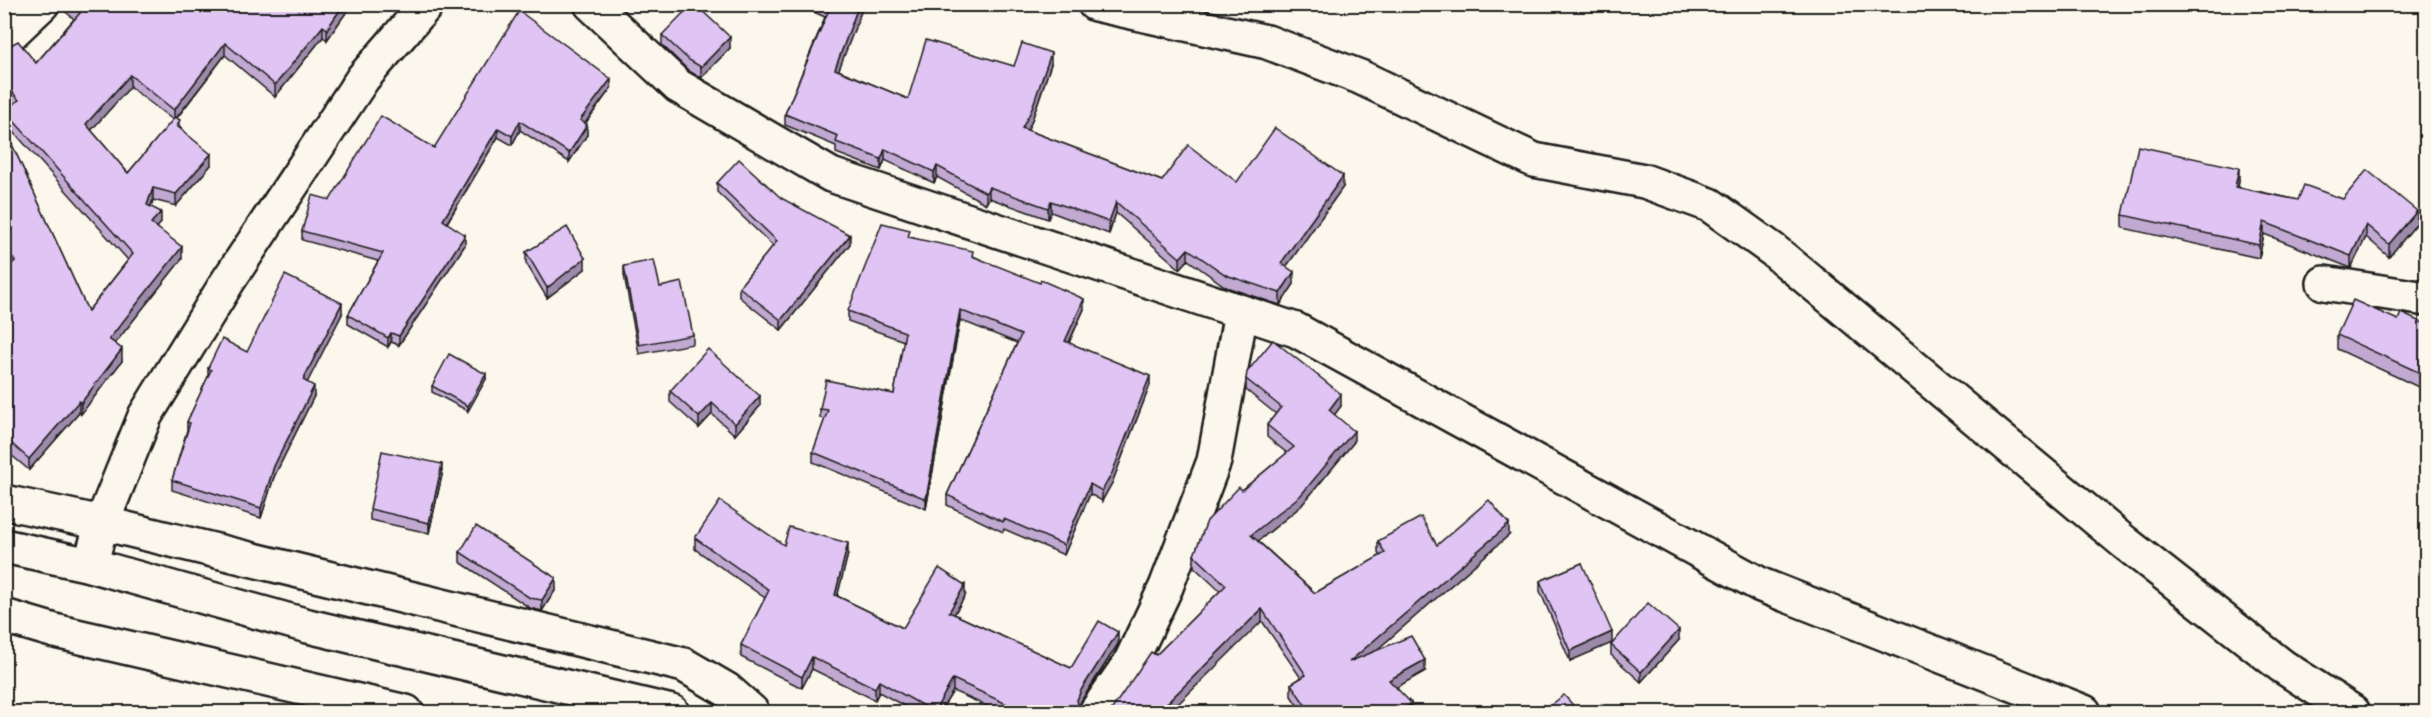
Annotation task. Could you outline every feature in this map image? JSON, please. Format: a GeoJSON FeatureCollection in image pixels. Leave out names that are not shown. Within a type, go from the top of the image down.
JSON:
{"type":"FeatureCollection","features":[{"type":"Feature","properties":{"kind":"street"},"geometry":{"type":"LineString","coordinates":[[4,40],[42,4]]}},
{"type":"Feature","properties":{"kind":"street"},"geometry":{"type":"LineString","coordinates":[[90,565],[102,523],[145,416],[228,281],[363,78],[427,4]]}},
{"type":"Feature","properties":{"kind":"street"},"geometry":{"type":"LineString","coordinates":[[591,4],[678,86],[831,175],[1296,330],[1761,585],[2084,712]]}},
{"type":"Feature","properties":{"kind":"street"},"geometry":{"type":"LineString","coordinates":[[1095,4],[1267,42],[1360,76],[1534,160],[1644,182],[1710,205],[1773,250],[2124,543],[2282,666],[2353,712]]}},
{"type":"Feature","properties":{"kind":"street"},"geometry":{"type":"LineString","coordinates":[[2324,283],[2427,298]]}},
{"type":"Feature","properties":{"kind":"street"},"geometry":{"type":"LineString","coordinates":[[1096,712],[1130,663],[1162,596],[1214,461],[1241,312]]}},
{"type":"Feature","properties":{"kind":"street"},"geometry":{"type":"LineString","coordinates":[[4,502],[102,523],[684,665],[727,690],[752,712]]}},
{"type":"Feature","properties":{"kind":"street"},"geometry":{"type":"LineString","coordinates":[[4,546],[90,565],[308,626],[672,712]]}},
{"type":"Feature","properties":{"kind":"street"},"geometry":{"type":"LineString","coordinates":[[4,616],[313,701],[406,712]]}},
{"type":"Feature","properties":{"kind":"building"},"geometry":{"type":"Polygon","coordinates":[[[71,4],[344,4],[327,29],[323,26],[275,85],[225,43],[174,110],[130,75],[86,124],[128,173],[175,117],[180,120],[177,126],[211,154],[176,194],[153,188],[147,205],[161,212],[151,223],[182,247],[109,339],[122,349],[81,403],[79,401],[29,459],[4,437],[4,271],[15,261],[4,244],[4,127],[88,311],[133,254],[4,110],[19,100],[4,82],[4,46],[18,41],[36,63],[80,13],[71,4]]]}},
{"type":"Feature","properties":{"kind":"building"},"geometry":{"type":"Polygon","coordinates":[[[692,4],[695,4],[730,37],[701,67],[689,60],[662,35],[692,4]]]}},
{"type":"Feature","properties":{"kind":"building"},"geometry":{"type":"Polygon","coordinates":[[[824,4],[859,4],[835,69],[908,99],[926,40],[1014,66],[1022,43],[1051,53],[1031,111],[1022,128],[1162,181],[1188,145],[1237,182],[1275,128],[1343,176],[1281,263],[1294,272],[1280,293],[1226,275],[1188,249],[1180,258],[1116,202],[1109,222],[1051,201],[1048,208],[989,187],[986,193],[937,166],[934,172],[885,149],[881,159],[836,142],[838,136],[785,114],[830,7],[824,4]]]}},
{"type":"Feature","properties":{"kind":"building"},"geometry":{"type":"Polygon","coordinates":[[[519,11],[611,79],[580,120],[587,125],[569,153],[520,121],[512,136],[498,128],[443,220],[465,235],[399,336],[391,333],[388,338],[348,315],[383,253],[302,231],[312,195],[330,200],[381,116],[434,148],[519,11]]]}},
{"type":"Feature","properties":{"kind":"building"},"geometry":{"type":"Polygon","coordinates":[[[2138,146],[2239,168],[2235,187],[2298,200],[2304,185],[2343,199],[2367,170],[2417,211],[2389,244],[2366,225],[2351,256],[2264,222],[2259,245],[2123,215],[2138,146]]]}},
{"type":"Feature","properties":{"kind":"building"},"geometry":{"type":"Polygon","coordinates":[[[739,159],[781,198],[850,235],[781,320],[739,287],[777,241],[717,183],[739,159]]]}},
{"type":"Feature","properties":{"kind":"building"},"geometry":{"type":"Polygon","coordinates":[[[882,223],[910,230],[908,237],[973,251],[972,256],[1040,283],[1041,280],[1084,299],[1065,341],[1150,376],[1112,473],[1102,491],[1090,484],[1064,545],[1004,519],[1003,522],[947,495],[1021,335],[960,310],[926,499],[813,452],[828,410],[820,409],[826,380],[894,394],[905,332],[848,311],[882,223]]]}},
{"type":"Feature","properties":{"kind":"building"},"geometry":{"type":"Polygon","coordinates":[[[567,227],[585,258],[547,288],[526,252],[567,227]]]}},
{"type":"Feature","properties":{"kind":"building"},"geometry":{"type":"Polygon","coordinates":[[[654,260],[660,287],[682,282],[693,335],[639,345],[624,266],[654,260]]]}},
{"type":"Feature","properties":{"kind":"building"},"geometry":{"type":"Polygon","coordinates":[[[285,275],[342,303],[303,380],[314,386],[274,466],[261,508],[172,480],[190,423],[187,422],[211,370],[208,368],[222,339],[247,352],[285,275]]]}},
{"type":"Feature","properties":{"kind":"building"},"geometry":{"type":"Polygon","coordinates":[[[2353,300],[2398,320],[2401,313],[2427,325],[2427,376],[2337,335],[2353,300]]]}},
{"type":"Feature","properties":{"kind":"building"},"geometry":{"type":"Polygon","coordinates":[[[1273,340],[1341,394],[1329,410],[1354,431],[1301,495],[1251,535],[1315,593],[1385,553],[1378,541],[1421,517],[1437,545],[1489,500],[1509,524],[1349,662],[1411,636],[1425,660],[1389,680],[1411,703],[1401,712],[1310,712],[1291,684],[1306,675],[1262,609],[1158,712],[1110,712],[1151,652],[1156,655],[1226,585],[1194,555],[1207,521],[1239,487],[1242,490],[1294,447],[1267,425],[1281,407],[1246,379],[1247,372],[1273,340]]]}},
{"type":"Feature","properties":{"kind":"building"},"geometry":{"type":"Polygon","coordinates":[[[708,349],[760,396],[735,424],[712,403],[699,417],[670,391],[708,349]]]}},
{"type":"Feature","properties":{"kind":"building"},"geometry":{"type":"Polygon","coordinates":[[[449,354],[486,374],[468,406],[432,386],[449,354]]]}},
{"type":"Feature","properties":{"kind":"building"},"geometry":{"type":"Polygon","coordinates":[[[382,451],[442,464],[429,523],[370,509],[382,451]]]}},
{"type":"Feature","properties":{"kind":"building"},"geometry":{"type":"Polygon","coordinates":[[[720,501],[784,545],[789,527],[848,543],[835,595],[903,628],[939,568],[965,585],[949,612],[1071,668],[1099,621],[1118,632],[1081,690],[1077,700],[1082,712],[1063,712],[1057,707],[1054,712],[1007,712],[1011,706],[953,679],[934,712],[879,681],[875,688],[812,657],[802,677],[741,645],[769,590],[695,538],[720,501]]]}},
{"type":"Feature","properties":{"kind":"building"},"geometry":{"type":"Polygon","coordinates":[[[476,526],[556,578],[542,600],[530,598],[460,552],[476,526]]]}},
{"type":"Feature","properties":{"kind":"building"},"geometry":{"type":"Polygon","coordinates":[[[1582,563],[1612,632],[1570,651],[1540,581],[1582,563]]]}},
{"type":"Feature","properties":{"kind":"building"},"geometry":{"type":"Polygon","coordinates":[[[1648,603],[1679,630],[1641,672],[1611,645],[1648,603]]]}},
{"type":"Feature","properties":{"kind":"building"},"geometry":{"type":"Polygon","coordinates":[[[1564,695],[1579,712],[1542,712],[1564,695]]]}}]}
